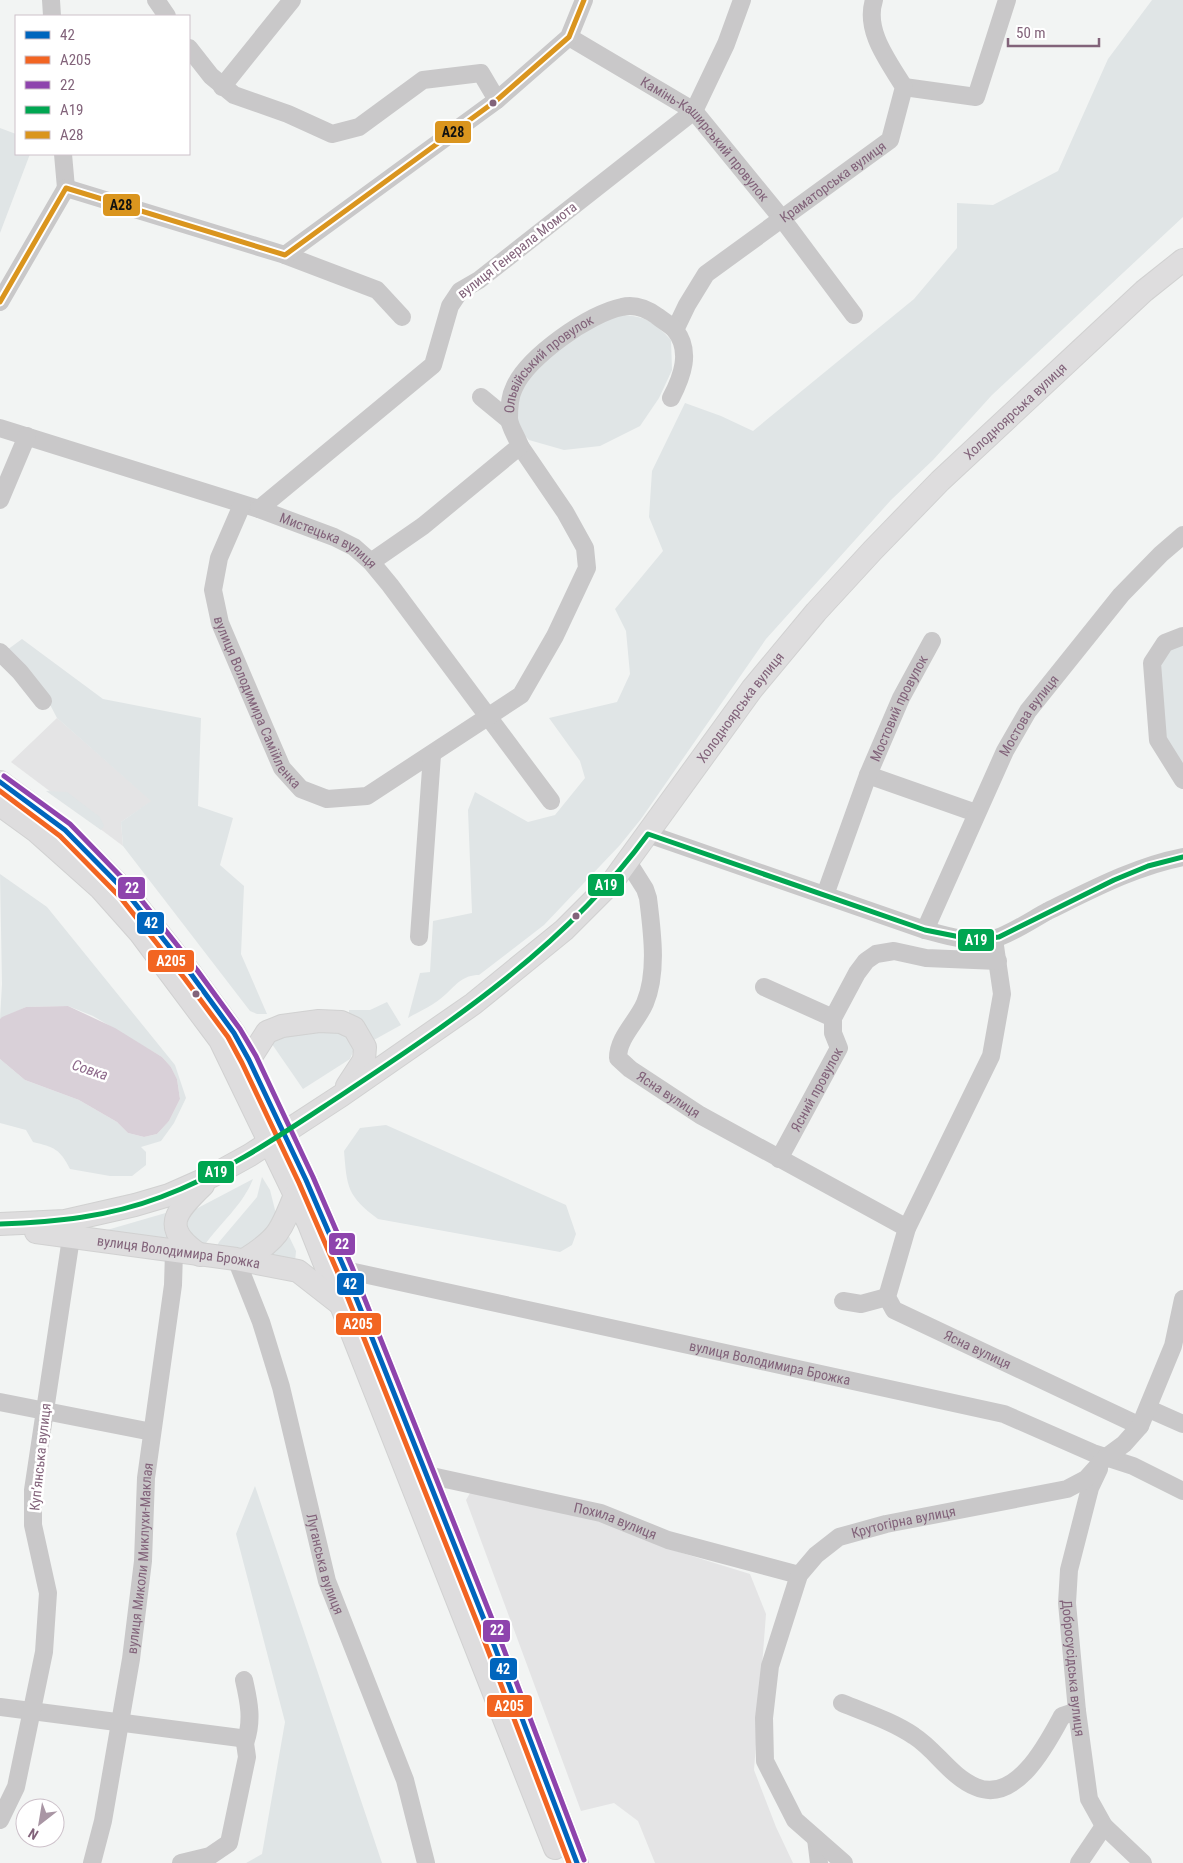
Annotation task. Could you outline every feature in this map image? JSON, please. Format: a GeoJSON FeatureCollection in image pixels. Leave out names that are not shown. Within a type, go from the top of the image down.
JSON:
{"type":"FeatureCollection","features":[{"type":"Feature","properties":{"kind":"main road","name":"Холодноярська вулиця"},"geometry":{"type":"LineString","coordinates":[[276,1137],[480,999],[564,930],[613,881],[752,689],[816,612],[873,550],[940,481],[1144,291],[1183,260]]}},
{"type":"Feature","properties":{"kind":"main road"},"geometry":{"type":"LineString","coordinates":[[0,782],[64,830],[126,892],[192,974],[234,1033],[249,1060],[295,1195],[343,1307],[561,1863]]}},
{"type":"Feature","properties":{"kind":"main road"},"geometry":{"type":"LineString","coordinates":[[0,805],[36,831],[100,888],[140,933],[220,1040],[276,1137],[345,1270],[427,1475],[577,1863]]}},
{"type":"Feature","properties":{"kind":"main road"},"geometry":{"type":"LineString","coordinates":[[249,1060],[267,1032],[300,1023],[341,1022],[354,1028],[365,1047],[364,1060],[342,1094]]}},
{"type":"Feature","properties":{"kind":"main road","name":"вулиця Володимира Брожка"},"geometry":{"type":"LineString","coordinates":[[0,1225],[65,1221],[100,1214],[169,1195],[212,1176],[276,1137]]}},
{"type":"Feature","properties":{"kind":"main road"},"geometry":{"type":"LineString","coordinates":[[200,1255],[184,1244],[176,1231],[177,1216],[183,1204],[212,1176]]}},
{"type":"Feature","properties":{"kind":"main road"},"geometry":{"type":"LineString","coordinates":[[240,1260],[267,1246],[278,1235],[295,1195]]}},
{"type":"Feature","properties":{"kind":"main road","name":"вулиця Володимира Брожка"},"geometry":{"type":"LineString","coordinates":[[0,1225],[71,1238],[240,1260],[298,1271],[317,1284],[343,1307]]}},
{"type":"Feature","properties":{"kind":"street"},"geometry":{"type":"LineString","coordinates":[[51,0],[52,15]]}},
{"type":"Feature","properties":{"kind":"street"},"geometry":{"type":"LineString","coordinates":[[156,0],[166,15]]}},
{"type":"Feature","properties":{"kind":"street"},"geometry":{"type":"LineString","coordinates":[[222,87],[292,0]]}},
{"type":"Feature","properties":{"kind":"street"},"geometry":{"type":"LineString","coordinates":[[285,255],[497,100],[569,37],[584,0]]}},
{"type":"Feature","properties":{"kind":"street","name":"вулиця Генерала Момота"},"geometry":{"type":"LineString","coordinates":[[250,507],[433,365],[450,306],[460,291],[479,280],[694,111],[726,44],[742,0]]}},
{"type":"Feature","properties":{"kind":"street"},"geometry":{"type":"LineString","coordinates":[[874,0],[870,11],[873,27],[881,49],[904,87],[976,97],[1007,0]]}},
{"type":"Feature","properties":{"kind":"street","name":"Камінь-Каширський провулок"},"geometry":{"type":"LineString","coordinates":[[569,37],[694,111],[783,220],[854,315]]}},
{"type":"Feature","properties":{"kind":"street"},"geometry":{"type":"LineString","coordinates":[[190,49],[222,87],[234,95],[288,114],[332,134],[359,127],[423,80],[481,74],[497,100]]}},
{"type":"Feature","properties":{"kind":"street","name":"Краматорська вулиця"},"geometry":{"type":"LineString","coordinates":[[675,330],[687,305],[706,274],[783,220],[890,140],[904,87]]}},
{"type":"Feature","properties":{"kind":"street"},"geometry":{"type":"LineString","coordinates":[[1,301],[66,188],[63,155]]}},
{"type":"Feature","properties":{"kind":"street"},"geometry":{"type":"LineString","coordinates":[[66,188],[285,255],[377,290],[402,316]]}},
{"type":"Feature","properties":{"kind":"street","name":"Ольвійський провулок"},"geometry":{"type":"LineString","coordinates":[[520,446],[508,420],[514,387],[533,362],[566,335],[596,314],[623,306],[637,307],[650,311],[675,330]]}},
{"type":"Feature","properties":{"kind":"street"},"geometry":{"type":"LineString","coordinates":[[671,398],[680,381],[684,364],[684,348],[675,330]]}},
{"type":"Feature","properties":{"kind":"street"},"geometry":{"type":"LineString","coordinates":[[481,397],[508,420]]}},
{"type":"Feature","properties":{"kind":"street","name":"Мистецька вулиця"},"geometry":{"type":"LineString","coordinates":[[0,428],[250,507],[334,537],[354,547],[371,562],[390,585],[488,719],[551,801]]}},
{"type":"Feature","properties":{"kind":"street"},"geometry":{"type":"LineString","coordinates":[[0,500],[27,436]]}},
{"type":"Feature","properties":{"kind":"street"},"geometry":{"type":"LineString","coordinates":[[371,562],[423,526],[520,446]]}},
{"type":"Feature","properties":{"kind":"street","name":"вулиця Володимира Самійленка"},"geometry":{"type":"LineString","coordinates":[[250,507],[219,558],[213,590],[215,606],[282,768],[301,789],[327,799],[367,796],[488,719],[522,695],[555,636],[587,568],[585,548],[565,512],[520,446]]}},
{"type":"Feature","properties":{"kind":"street","name":"Мостова вулиця"},"geometry":{"type":"LineString","coordinates":[[925,930],[1005,751],[1028,711],[1121,595],[1161,554],[1183,535]]}},
{"type":"Feature","properties":{"kind":"street"},"geometry":{"type":"LineString","coordinates":[[1183,636],[1165,643],[1152,663],[1158,740],[1183,780]]}},
{"type":"Feature","properties":{"kind":"street","name":"Мостовий провулок"},"geometry":{"type":"LineString","coordinates":[[825,895],[868,775],[901,698],[932,641]]}},
{"type":"Feature","properties":{"kind":"street"},"geometry":{"type":"LineString","coordinates":[[0,652],[20,672],[43,701]]}},
{"type":"Feature","properties":{"kind":"street"},"geometry":{"type":"LineString","coordinates":[[419,937],[432,755]]}},
{"type":"Feature","properties":{"kind":"street","name":"Мостовий провулок"},"geometry":{"type":"LineString","coordinates":[[868,775],[976,813]]}},
{"type":"Feature","properties":{"kind":"street"},"geometry":{"type":"LineString","coordinates":[[648,834],[925,930],[968,940],[994,939],[1077,896],[1161,861],[1183,857]]}},
{"type":"Feature","properties":{"kind":"street","name":"Ясна вулиця"},"geometry":{"type":"LineString","coordinates":[[628,862],[645,889],[648,898],[652,963],[650,986],[644,1004],[620,1044],[618,1058],[630,1069],[700,1115],[908,1228]]}},
{"type":"Feature","properties":{"kind":"street"},"geometry":{"type":"LineString","coordinates":[[843,1301],[861,1304],[887,1297],[908,1228],[991,1056],[1002,994],[994,939]]}},
{"type":"Feature","properties":{"kind":"street"},"geometry":{"type":"LineString","coordinates":[[764,987],[833,1018],[857,973],[876,954],[894,951],[926,958],[998,961]]}},
{"type":"Feature","properties":{"kind":"street","name":"Ясний провулок"},"geometry":{"type":"LineString","coordinates":[[780,1159],[839,1048],[834,1033],[833,1018]]}},
{"type":"Feature","properties":{"kind":"street","name":"Купʼянська вулиця"},"geometry":{"type":"LineString","coordinates":[[0,1820],[16,1787],[44,1652],[48,1593],[33,1525],[33,1490],[71,1238]]}},
{"type":"Feature","properties":{"kind":"street","name":"вулиця Миколи Миклухи-Маклая"},"geometry":{"type":"LineString","coordinates":[[92,1863],[102,1821],[139,1599],[143,1561],[146,1478],[173,1285],[174,1252]]}},
{"type":"Feature","properties":{"kind":"street","name":"Луганська вулиця"},"geometry":{"type":"LineString","coordinates":[[240,1260],[281,1387],[327,1581],[405,1780],[426,1863]]}},
{"type":"Feature","properties":{"kind":"street","name":"вулиця Володимира Брожка"},"geometry":{"type":"LineString","coordinates":[[345,1270],[1004,1414],[1104,1458],[1133,1466],[1183,1491]]}},
{"type":"Feature","properties":{"kind":"street","name":"Ясна вулиця"},"geometry":{"type":"LineString","coordinates":[[887,1297],[894,1310],[1140,1426]]}},
{"type":"Feature","properties":{"kind":"street","name":"Крутогірна вулиця"},"geometry":{"type":"LineString","coordinates":[[844,1863],[795,1820],[764,1761],[764,1718],[770,1666],[799,1575],[816,1555],[839,1537],[886,1524],[1067,1489],[1086,1479],[1104,1458],[1124,1444],[1140,1426],[1149,1409],[1173,1346],[1183,1298]]}},
{"type":"Feature","properties":{"kind":"street"},"geometry":{"type":"LineString","coordinates":[[0,1402],[44,1409],[152,1432]]}},
{"type":"Feature","properties":{"kind":"street"},"geometry":{"type":"LineString","coordinates":[[1149,1409],[1183,1424]]}},
{"type":"Feature","properties":{"kind":"street","name":"Добросусідська вулиця"},"geometry":{"type":"LineString","coordinates":[[1104,1458],[1090,1488],[1069,1570],[1067,1603],[1077,1711],[1089,1799],[1104,1826],[1143,1863]]}},
{"type":"Feature","properties":{"kind":"street","name":"Похила вулиця"},"geometry":{"type":"LineString","coordinates":[[427,1475],[601,1512],[668,1540],[799,1575]]}},
{"type":"Feature","properties":{"kind":"street"},"geometry":{"type":"LineString","coordinates":[[181,1863],[210,1856],[229,1843],[247,1757],[245,1743],[250,1729],[250,1709],[244,1680]]}},
{"type":"Feature","properties":{"kind":"street"},"geometry":{"type":"LineString","coordinates":[[842,1703],[893,1724],[916,1737],[962,1778],[976,1787],[993,1790],[1018,1779],[1037,1758],[1062,1716],[1077,1711]]}},
{"type":"Feature","properties":{"kind":"street"},"geometry":{"type":"LineString","coordinates":[[0,1707],[240,1738],[245,1743]]}},
{"type":"Feature","properties":{"kind":"street"},"geometry":{"type":"LineString","coordinates":[[1079,1863],[1104,1826]]}},
{"type":"Feature","properties":{"kind":"street"},"geometry":{"type":"LineString","coordinates":[[816,1839],[819,1863]]}},
{"type":"Feature","properties":{"kind":"shaded area"},"geometry":{"type":"Polygon","coordinates":[[[1152,0],[1183,0],[1183,217],[992,395],[933,460],[891,500],[766,639],[641,819],[620,845],[544,925],[479,975],[464,978],[438,1001],[408,1018],[420,973],[430,972],[433,921],[472,913],[468,810],[475,792],[528,822],[555,815],[585,778],[580,761],[549,718],[617,702],[630,674],[626,631],[615,609],[663,551],[649,517],[652,471],[685,403],[721,416],[753,431],[914,299],[957,248],[957,203],[993,205],[1058,171],[1108,59],[1152,0]]]}},
{"type":"Feature","properties":{"kind":"shaded area"},"geometry":{"type":"Polygon","coordinates":[[[0,128],[15,134],[15,155],[30,155],[0,233],[0,128]]]}},
{"type":"Feature","properties":{"kind":"shaded area"},"geometry":{"type":"Polygon","coordinates":[[[622,315],[638,317],[650,322],[671,340],[672,370],[659,398],[640,426],[600,446],[564,450],[529,440],[515,425],[519,395],[529,376],[542,361],[591,324],[622,315]]]}},
{"type":"Feature","properties":{"kind":"shaded area"},"geometry":{"type":"Polygon","coordinates":[[[22,639],[103,699],[201,718],[198,806],[233,818],[220,865],[244,886],[241,954],[267,1014],[257,1014],[250,1011],[123,846],[121,822],[151,801],[57,718],[45,695],[7,650],[22,639]]]}},
{"type":"Feature","properties":{"kind":"shaded area"},"geometry":{"type":"Polygon","coordinates":[[[1183,639],[1183,766],[1163,736],[1156,663],[1183,639]]]}},
{"type":"Feature","properties":{"kind":"shaded area"},"geometry":{"type":"Polygon","coordinates":[[[57,718],[152,801],[121,822],[123,846],[11,762],[57,718]]]}},
{"type":"Feature","properties":{"kind":"shaded area"},"geometry":{"type":"Polygon","coordinates":[[[46,791],[67,792],[100,817],[104,826],[101,830],[46,791]]]}},
{"type":"Feature","properties":{"kind":"shaded area"},"geometry":{"type":"Polygon","coordinates":[[[0,874],[47,907],[175,1065],[186,1098],[174,1123],[161,1141],[141,1147],[146,1152],[146,1165],[132,1176],[110,1176],[70,1169],[56,1150],[33,1142],[26,1130],[0,1123],[0,1059],[25,1080],[79,1100],[117,1122],[128,1133],[144,1137],[157,1134],[169,1121],[180,1099],[177,1079],[171,1067],[162,1057],[93,1016],[68,1006],[26,1007],[0,1019],[2,984],[0,874]]]}},
{"type":"Feature","properties":{"kind":"shaded area"},"geometry":{"type":"Polygon","coordinates":[[[387,1002],[401,1025],[372,1041],[349,1018],[349,1010],[370,1010],[387,1002]]]}},
{"type":"Feature","properties":{"kind":"shaded area"},"geometry":{"type":"Polygon","coordinates":[[[342,1029],[354,1049],[350,1059],[303,1089],[272,1044],[276,1037],[342,1029]]]}},
{"type":"Feature","properties":{"kind":"shaded area"},"geometry":{"type":"Polygon","coordinates":[[[386,1125],[566,1205],[576,1234],[572,1245],[560,1252],[378,1219],[360,1204],[350,1190],[346,1174],[344,1151],[360,1128],[386,1125]]]}},
{"type":"Feature","properties":{"kind":"shaded area"},"geometry":{"type":"Polygon","coordinates":[[[262,1177],[270,1190],[277,1218],[250,1251],[215,1250],[219,1242],[257,1197],[262,1177]]]}},
{"type":"Feature","properties":{"kind":"shaded area"},"geometry":{"type":"Polygon","coordinates":[[[253,1179],[237,1206],[204,1246],[184,1233],[188,1217],[194,1210],[253,1179]]]}},
{"type":"Feature","properties":{"kind":"shaded area"},"geometry":{"type":"Polygon","coordinates":[[[169,1212],[173,1248],[107,1230],[169,1212]]]}},
{"type":"Feature","properties":{"kind":"shaded area"},"geometry":{"type":"Polygon","coordinates":[[[286,1230],[296,1251],[295,1262],[255,1257],[286,1230]]]}},
{"type":"Feature","properties":{"kind":"shaded area"},"geometry":{"type":"Polygon","coordinates":[[[255,1486],[382,1863],[246,1863],[262,1854],[285,1722],[236,1534],[255,1486]]]}},
{"type":"Feature","properties":{"kind":"shaded area"},"geometry":{"type":"Polygon","coordinates":[[[473,1488],[608,1519],[666,1548],[750,1574],[766,1614],[754,1770],[776,1827],[793,1863],[655,1863],[638,1821],[614,1803],[581,1811],[466,1500],[473,1488]]]}},
{"type":"Feature","properties":{"kind":"water","name":"Совка"},"geometry":{"type":"Polygon","coordinates":[[[68,1006],[115,1028],[162,1057],[171,1067],[177,1079],[180,1099],[169,1121],[157,1134],[144,1137],[128,1133],[117,1122],[79,1100],[25,1080],[0,1059],[0,1019],[2,1017],[26,1007],[68,1006]]]}},
{"type":"Feature","properties":{"kind":"transit line","name":"А28"},"geometry":{"type":"LineString","coordinates":[[0,302],[66,188],[285,255],[497,100],[569,37],[584,0]]}},
{"type":"Feature","properties":{"kind":"transit line","name":"22"},"geometry":{"type":"LineString","coordinates":[[4,776],[70,824],[131,887],[197,970],[240,1029],[256,1056],[313,1177],[352,1267],[498,1634],[584,1860]]}},
{"type":"Feature","properties":{"kind":"transit line","name":"42"},"geometry":{"type":"LineString","coordinates":[[0,782],[65,830],[126,892],[191,974],[234,1033],[249,1060],[306,1180],[345,1270],[491,1637],[577,1863]]}},
{"type":"Feature","properties":{"kind":"transit line","name":"А205"},"geometry":{"type":"LineString","coordinates":[[0,791],[60,836],[120,897],[228,1037],[242,1063],[299,1183],[338,1273],[484,1640],[569,1863]]}},
{"type":"Feature","properties":{"kind":"transit line","name":"А19"},"geometry":{"type":"LineString","coordinates":[[0,1224],[82,1217],[141,1204],[185,1187],[253,1152],[382,1068],[466,1010],[506,979],[582,911],[616,874],[648,834],[925,930],[975,940],[999,937],[1114,880],[1148,866],[1183,857]]}}]}
